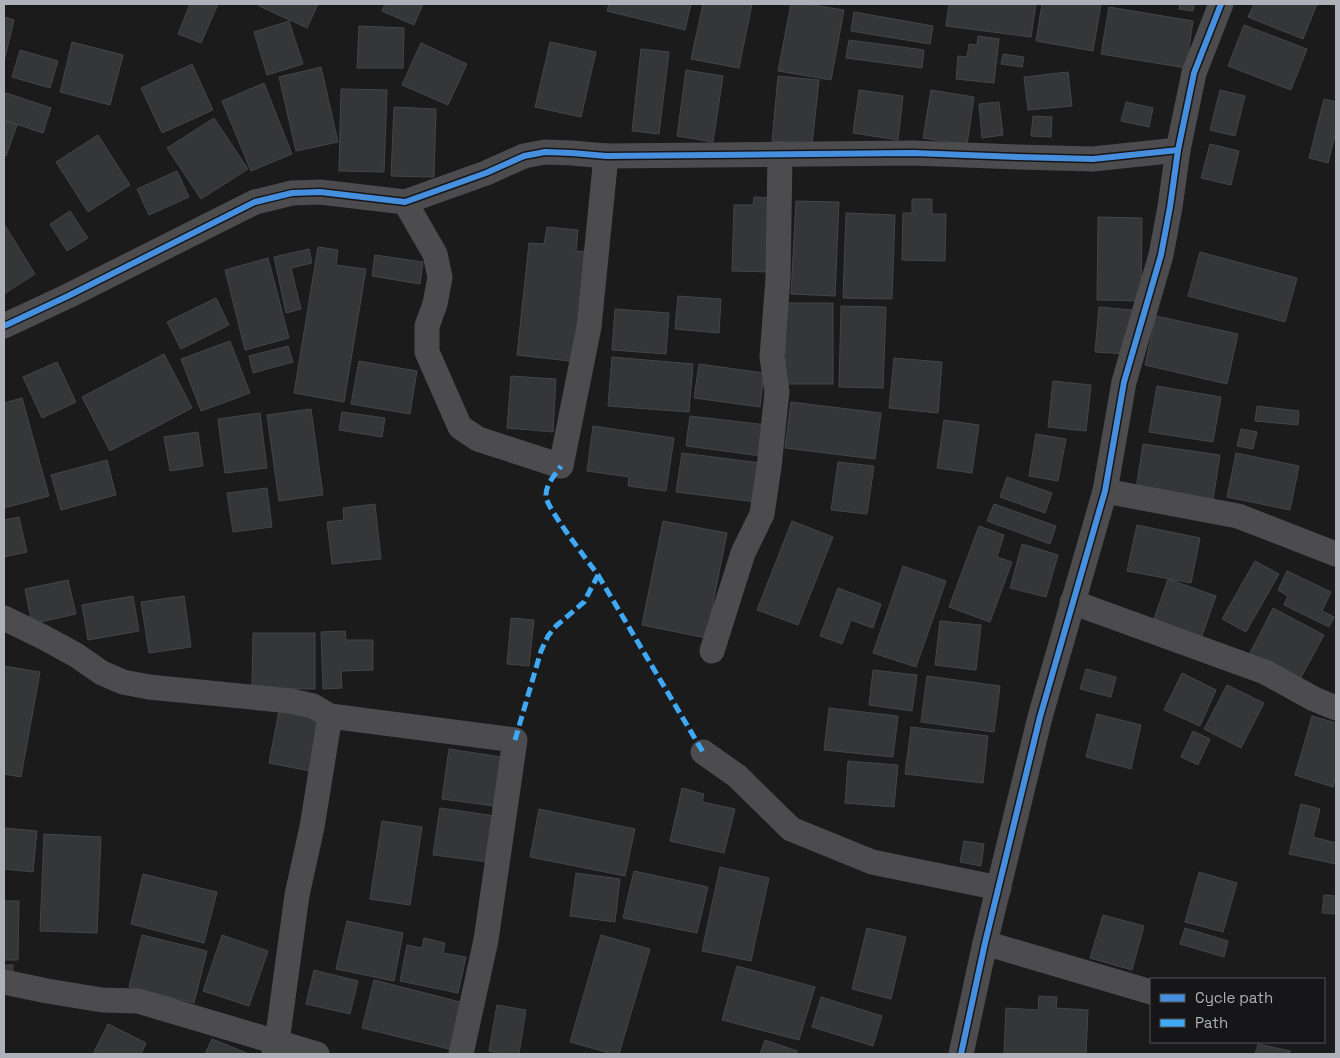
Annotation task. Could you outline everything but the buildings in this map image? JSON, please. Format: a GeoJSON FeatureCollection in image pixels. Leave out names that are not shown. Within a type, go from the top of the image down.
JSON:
{"type":"FeatureCollection","features":[{"type":"Feature","properties":{"kind":"street"},"geometry":{"type":"LineString","coordinates":[[961,1054],[985,943],[1040,717],[1105,491],[1124,382],[1161,255],[1178,150],[1194,73],[1222,4]]}},
{"type":"Feature","properties":{"kind":"street"},"geometry":{"type":"LineString","coordinates":[[4,326],[255,202],[292,194],[320,192],[405,202],[486,173],[524,156],[545,152],[606,156],[913,153],[1018,158],[1093,158],[1178,150]]}},
{"type":"Feature","properties":{"kind":"street"},"geometry":{"type":"LineString","coordinates":[[712,651],[743,553],[762,514],[769,467],[777,392],[772,357],[778,278],[780,154]]}},
{"type":"Feature","properties":{"kind":"street"},"geometry":{"type":"LineString","coordinates":[[405,202],[435,254],[440,277],[436,304],[426,326],[427,352],[460,427],[478,439],[561,466],[589,327],[606,156]]}},
{"type":"Feature","properties":{"kind":"street"},"geometry":{"type":"LineString","coordinates":[[1105,491],[1238,516],[1336,554]]}},
{"type":"Feature","properties":{"kind":"street"},"geometry":{"type":"LineString","coordinates":[[1072,602],[1265,672],[1314,699],[1336,708]]}},
{"type":"Feature","properties":{"kind":"street"},"geometry":{"type":"LineString","coordinates":[[4,618],[76,655],[102,673],[123,682],[149,687],[291,701],[313,706],[330,716],[515,740],[486,940],[461,1054]]}},
{"type":"Feature","properties":{"kind":"street"},"geometry":{"type":"LineString","coordinates":[[276,1048],[297,895],[312,827],[330,716]]}},
{"type":"Feature","properties":{"kind":"street"},"geometry":{"type":"LineString","coordinates":[[703,752],[737,776],[791,829],[872,862],[999,888]]}},
{"type":"Feature","properties":{"kind":"street"},"geometry":{"type":"LineString","coordinates":[[985,943],[1150,992]]}},
{"type":"Feature","properties":{"kind":"street"},"geometry":{"type":"LineString","coordinates":[[4,982],[47,992],[102,1000],[138,1001],[276,1048],[317,1054]]}},
{"type":"Feature","properties":{"kind":"marked path"},"geometry":{"type":"LineString","coordinates":[[515,740],[541,651],[548,636],[556,626],[584,602],[598,575],[548,504],[546,493],[549,484],[561,466]]}},
{"type":"Feature","properties":{"kind":"marked path"},"geometry":{"type":"LineString","coordinates":[[598,575],[703,752]]}},
{"type":"Feature","properties":{"kind":"cycle path"},"geometry":{"type":"LineString","coordinates":[[4,326],[255,202],[292,193],[320,192],[405,202],[486,173],[524,156],[545,152],[606,156],[913,153],[1093,159],[1178,150],[1194,73],[1221,4]]}},
{"type":"Feature","properties":{"kind":"cycle path"},"geometry":{"type":"LineString","coordinates":[[961,1054],[985,943],[1040,717],[1105,491],[1124,382],[1161,255],[1178,150]]}}]}
